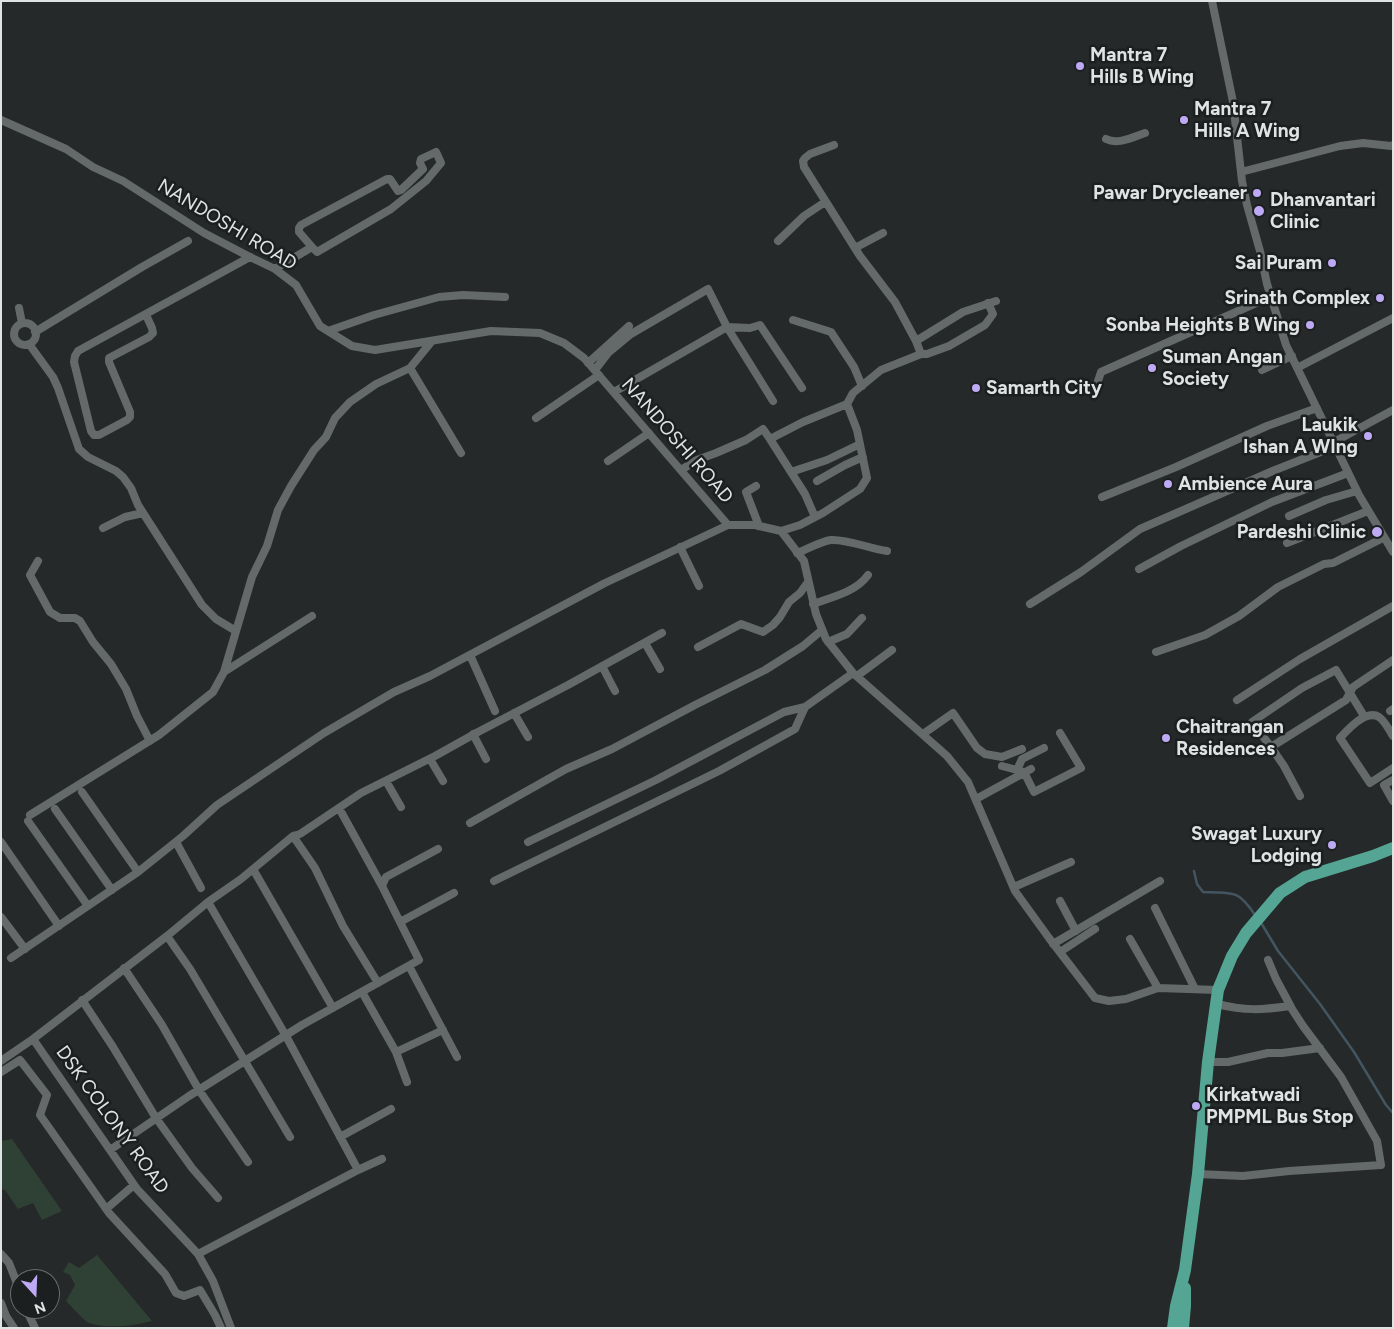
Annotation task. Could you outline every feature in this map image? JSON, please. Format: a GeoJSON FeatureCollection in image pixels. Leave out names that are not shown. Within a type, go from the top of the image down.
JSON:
{"type":"FeatureCollection","features":[{"type":"Feature","properties":{"kind":"main road"},"geometry":{"type":"LineString","coordinates":[[1173,1328],[1176,1306],[1185,1270],[1198,1174],[1208,1062],[1218,990],[1232,956],[1246,933],[1280,893],[1305,877],[1393,848]]}},
{"type":"Feature","properties":{"kind":"main road"},"geometry":{"type":"LineString","coordinates":[[1183,1328],[1186,1306],[1185,1270]]}},
{"type":"Feature","properties":{"kind":"street"},"geometry":{"type":"LineString","coordinates":[[1212,1],[1233,102],[1246,205],[1267,284],[1286,345],[1357,491],[1393,552]]}},
{"type":"Feature","properties":{"kind":"street","name":"NANDOSHI ROAD"},"geometry":{"type":"LineString","coordinates":[[1,120],[55,144],[94,167],[123,180],[204,233],[276,269],[296,285],[320,326],[352,346],[375,350],[491,331],[540,332],[564,343],[588,363],[728,525],[759,526],[781,531]]}},
{"type":"Feature","properties":{"kind":"street"},"geometry":{"type":"LineString","coordinates":[[1106,139],[1118,142],[1145,134]]}},
{"type":"Feature","properties":{"kind":"street"},"geometry":{"type":"LineString","coordinates":[[1241,172],[1340,146],[1363,143],[1393,145]]}},
{"type":"Feature","properties":{"kind":"street"},"geometry":{"type":"LineString","coordinates":[[834,145],[804,158],[804,168],[855,248],[895,302],[916,341],[918,355]]}},
{"type":"Feature","properties":{"kind":"street"},"geometry":{"type":"LineString","coordinates":[[437,153],[441,163],[426,181],[391,209],[317,252],[312,247],[299,232],[301,225],[387,178],[390,179],[398,191],[401,190],[423,169],[420,163],[421,159],[437,153]]}},
{"type":"Feature","properties":{"kind":"street"},"geometry":{"type":"LineString","coordinates":[[778,241],[804,216],[825,202]]}},
{"type":"Feature","properties":{"kind":"street"},"geometry":{"type":"LineString","coordinates":[[855,248],[884,233]]}},
{"type":"Feature","properties":{"kind":"street"},"geometry":{"type":"LineString","coordinates":[[35,332],[188,241]]}},
{"type":"Feature","properties":{"kind":"street"},"geometry":{"type":"LineString","coordinates":[[276,269],[312,247]]}},
{"type":"Feature","properties":{"kind":"street"},"geometry":{"type":"LineString","coordinates":[[146,315],[153,334],[109,358],[130,412],[130,417],[99,435],[94,435],[91,431],[74,362],[78,351],[250,257]]}},
{"type":"Feature","properties":{"kind":"street"},"geometry":{"type":"LineString","coordinates":[[536,418],[597,373],[608,353],[631,334],[708,289],[727,327],[773,401]]}},
{"type":"Feature","properties":{"kind":"street"},"geometry":{"type":"LineString","coordinates":[[328,330],[439,297],[463,295],[505,297]]}},
{"type":"Feature","properties":{"kind":"street"},"geometry":{"type":"LineString","coordinates":[[1098,382],[1101,372],[1272,296]]}},
{"type":"Feature","properties":{"kind":"street"},"geometry":{"type":"LineString","coordinates":[[916,341],[963,312],[992,302],[993,314],[985,325],[949,346],[927,354],[918,355],[881,370],[853,393],[848,404],[857,430],[867,478],[860,489],[800,525],[781,531],[804,561],[813,604],[822,630],[828,642],[855,675],[947,756],[968,782],[1014,887],[1053,944],[1095,998],[1109,1001],[1126,999],[1158,988],[1218,990]]}},
{"type":"Feature","properties":{"kind":"street"},"geometry":{"type":"LineString","coordinates":[[19,308],[22,323]]}},
{"type":"Feature","properties":{"kind":"street"},"geometry":{"type":"LineString","coordinates":[[1297,368],[1393,318]]}},
{"type":"Feature","properties":{"kind":"street"},"geometry":{"type":"LineString","coordinates":[[793,320],[831,332],[854,367],[862,386]]}},
{"type":"Feature","properties":{"kind":"street"},"geometry":{"type":"LineString","coordinates":[[22,323],[32,326],[35,332],[34,339],[29,344],[18,342],[14,336],[15,330],[22,323]]}},
{"type":"Feature","properties":{"kind":"street"},"geometry":{"type":"LineString","coordinates":[[614,392],[727,327],[750,328],[760,325],[802,388]]}},
{"type":"Feature","properties":{"kind":"street"},"geometry":{"type":"LineString","coordinates":[[588,363],[629,326]]}},
{"type":"Feature","properties":{"kind":"street"},"geometry":{"type":"LineString","coordinates":[[88,906],[29,818],[150,740],[213,692],[224,672],[252,577],[267,546],[278,510],[291,486],[314,450],[326,437],[335,418],[350,402],[376,384],[410,368],[432,341]]}},
{"type":"Feature","properties":{"kind":"street"},"geometry":{"type":"LineString","coordinates":[[29,344],[53,377],[79,450],[123,477],[131,488],[143,513],[202,605],[216,619],[236,631]]}},
{"type":"Feature","properties":{"kind":"street"},"geometry":{"type":"LineString","coordinates":[[1262,370],[1292,356]]}},
{"type":"Feature","properties":{"kind":"street"},"geometry":{"type":"LineString","coordinates":[[410,368],[461,453]]}},
{"type":"Feature","properties":{"kind":"street"},"geometry":{"type":"LineString","coordinates":[[770,439],[803,422],[848,404]]}},
{"type":"Feature","properties":{"kind":"street"},"geometry":{"type":"LineString","coordinates":[[1102,497],[1176,467],[1267,426],[1317,408]]}},
{"type":"Feature","properties":{"kind":"street"},"geometry":{"type":"LineString","coordinates":[[1030,604],[1081,572],[1140,530],[1335,444],[1393,410]]}},
{"type":"Feature","properties":{"kind":"street"},"geometry":{"type":"LineString","coordinates":[[681,470],[697,460],[746,440],[762,429],[805,494],[814,517]]}},
{"type":"Feature","properties":{"kind":"street"},"geometry":{"type":"LineString","coordinates":[[608,461],[649,433]]}},
{"type":"Feature","properties":{"kind":"street"},"geometry":{"type":"LineString","coordinates":[[791,472],[827,460],[860,444]]}},
{"type":"Feature","properties":{"kind":"street"},"geometry":{"type":"LineString","coordinates":[[817,481],[863,457]]}},
{"type":"Feature","properties":{"kind":"street"},"geometry":{"type":"LineString","coordinates":[[1139,569],[1181,546],[1272,502],[1348,473]]}},
{"type":"Feature","properties":{"kind":"street"},"geometry":{"type":"LineString","coordinates":[[756,486],[746,492],[759,526]]}},
{"type":"Feature","properties":{"kind":"street"},"geometry":{"type":"LineString","coordinates":[[1289,516],[1326,500],[1357,491]]}},
{"type":"Feature","properties":{"kind":"street"},"geometry":{"type":"LineString","coordinates":[[1287,543],[1368,511]]}},
{"type":"Feature","properties":{"kind":"street"},"geometry":{"type":"LineString","coordinates":[[104,528],[125,516],[143,513]]}},
{"type":"Feature","properties":{"kind":"street"},"geometry":{"type":"LineString","coordinates":[[11,958],[138,872],[176,842],[217,805],[324,733],[394,692],[430,676],[605,583],[728,525]]}},
{"type":"Feature","properties":{"kind":"street"},"geometry":{"type":"LineString","coordinates":[[1156,652],[1205,636],[1239,616],[1278,587],[1383,538]]}},
{"type":"Feature","properties":{"kind":"street"},"geometry":{"type":"LineString","coordinates":[[797,553],[831,540],[887,551]]}},
{"type":"Feature","properties":{"kind":"street"},"geometry":{"type":"LineString","coordinates":[[680,547],[699,586]]}},
{"type":"Feature","properties":{"kind":"street"},"geometry":{"type":"LineString","coordinates":[[38,561],[30,575],[50,612],[60,618],[75,618],[80,621],[93,642],[111,664],[126,689],[137,716],[150,740]]}},
{"type":"Feature","properties":{"kind":"street"},"geometry":{"type":"LineString","coordinates":[[813,604],[845,593],[863,582],[868,575]]}},
{"type":"Feature","properties":{"kind":"street"},"geometry":{"type":"LineString","coordinates":[[698,648],[741,624],[763,632],[773,625],[789,602],[800,593],[808,582]]}},
{"type":"Feature","properties":{"kind":"street"},"geometry":{"type":"LineString","coordinates":[[1237,700],[1300,659],[1393,606]]}},
{"type":"Feature","properties":{"kind":"street"},"geometry":{"type":"LineString","coordinates":[[224,672],[312,616]]}},
{"type":"Feature","properties":{"kind":"street"},"geometry":{"type":"LineString","coordinates":[[828,642],[847,634],[862,618]]}},
{"type":"Feature","properties":{"kind":"street"},"geometry":{"type":"LineString","coordinates":[[470,823],[566,769],[612,749],[765,670],[803,646],[822,630]]}},
{"type":"Feature","properties":{"kind":"street"},"geometry":{"type":"LineString","coordinates":[[33,1039],[293,836],[300,834],[361,793],[430,759],[662,633]]}},
{"type":"Feature","properties":{"kind":"street"},"geometry":{"type":"LineString","coordinates":[[645,643],[660,669]]}},
{"type":"Feature","properties":{"kind":"street"},"geometry":{"type":"LineString","coordinates":[[528,842],[700,758],[744,732],[784,712],[804,707],[892,650]]}},
{"type":"Feature","properties":{"kind":"street"},"geometry":{"type":"LineString","coordinates":[[470,655],[495,711]]}},
{"type":"Feature","properties":{"kind":"street"},"geometry":{"type":"LineString","coordinates":[[1271,747],[1346,700],[1354,687],[1393,660]]}},
{"type":"Feature","properties":{"kind":"street"},"geometry":{"type":"LineString","coordinates":[[602,666],[615,691]]}},
{"type":"Feature","properties":{"kind":"street"},"geometry":{"type":"LineString","coordinates":[[1300,796],[1284,766],[1252,722],[1302,688],[1336,670],[1364,716]]}},
{"type":"Feature","properties":{"kind":"street"},"geometry":{"type":"LineString","coordinates":[[494,881],[719,772],[796,730],[804,707]]}},
{"type":"Feature","properties":{"kind":"street"},"geometry":{"type":"LineString","coordinates":[[514,713],[528,737]]}},
{"type":"Feature","properties":{"kind":"street"},"geometry":{"type":"LineString","coordinates":[[923,734],[953,713],[977,748],[984,754],[1002,757],[1022,749]]}},
{"type":"Feature","properties":{"kind":"street"},"geometry":{"type":"LineString","coordinates":[[1393,736],[1381,718],[1374,715],[1364,716],[1340,738],[1370,783],[1393,768]]}},
{"type":"Feature","properties":{"kind":"street"},"geometry":{"type":"LineString","coordinates":[[1026,766],[1034,792],[1082,768],[1060,733]]}},
{"type":"Feature","properties":{"kind":"street"},"geometry":{"type":"LineString","coordinates":[[473,734],[486,759]]}},
{"type":"Feature","properties":{"kind":"street"},"geometry":{"type":"LineString","coordinates":[[976,799],[1026,766],[1044,748]]}},
{"type":"Feature","properties":{"kind":"street"},"geometry":{"type":"LineString","coordinates":[[430,759],[443,781]]}},
{"type":"Feature","properties":{"kind":"street"},"geometry":{"type":"LineString","coordinates":[[1002,766],[1026,766]]}},
{"type":"Feature","properties":{"kind":"street"},"geometry":{"type":"LineString","coordinates":[[1393,780],[1384,785],[1393,801]]}},
{"type":"Feature","properties":{"kind":"street"},"geometry":{"type":"LineString","coordinates":[[386,781],[401,807]]}},
{"type":"Feature","properties":{"kind":"street"},"geometry":{"type":"LineString","coordinates":[[82,792],[138,872]]}},
{"type":"Feature","properties":{"kind":"street"},"geometry":{"type":"LineString","coordinates":[[110,1150],[245,1061],[333,1008],[419,960],[382,886],[339,808]]}},
{"type":"Feature","properties":{"kind":"street"},"geometry":{"type":"LineString","coordinates":[[54,809],[112,890]]}},
{"type":"Feature","properties":{"kind":"street"},"geometry":{"type":"LineString","coordinates":[[293,836],[315,868],[343,926],[378,983]]}},
{"type":"Feature","properties":{"kind":"street"},"geometry":{"type":"LineString","coordinates":[[1,842],[59,926]]}},
{"type":"Feature","properties":{"kind":"street"},"geometry":{"type":"LineString","coordinates":[[176,842],[201,888]]}},
{"type":"Feature","properties":{"kind":"street"},"geometry":{"type":"LineString","coordinates":[[382,886],[386,877],[438,849]]}},
{"type":"Feature","properties":{"kind":"street"},"geometry":{"type":"LineString","coordinates":[[1014,887],[1071,862]]}},
{"type":"Feature","properties":{"kind":"street"},"geometry":{"type":"LineString","coordinates":[[253,869],[333,1008]]}},
{"type":"Feature","properties":{"kind":"street"},"geometry":{"type":"LineString","coordinates":[[1053,944],[1160,881]]}},
{"type":"Feature","properties":{"kind":"street"},"geometry":{"type":"LineString","coordinates":[[400,922],[454,893]]}},
{"type":"Feature","properties":{"kind":"street"},"geometry":{"type":"LineString","coordinates":[[1060,901],[1076,931]]}},
{"type":"Feature","properties":{"kind":"street"},"geometry":{"type":"LineString","coordinates":[[208,902],[286,1036],[358,1170]]}},
{"type":"Feature","properties":{"kind":"street"},"geometry":{"type":"LineString","coordinates":[[1155,908],[1195,989]]}},
{"type":"Feature","properties":{"kind":"street"},"geometry":{"type":"LineString","coordinates":[[1,917],[25,949]]}},
{"type":"Feature","properties":{"kind":"street"},"geometry":{"type":"LineString","coordinates":[[1060,952],[1095,929]]}},
{"type":"Feature","properties":{"kind":"street"},"geometry":{"type":"LineString","coordinates":[[167,936],[190,969],[290,1137]]}},
{"type":"Feature","properties":{"kind":"street"},"geometry":{"type":"LineString","coordinates":[[1130,939],[1158,988]]}},
{"type":"Feature","properties":{"kind":"street"},"geometry":{"type":"LineString","coordinates":[[1198,1174],[1243,1176],[1299,1170],[1382,1166],[1377,1141],[1340,1076],[1290,1007],[1268,960]]}},
{"type":"Feature","properties":{"kind":"street"},"geometry":{"type":"LineString","coordinates":[[409,966],[457,1057]]}},
{"type":"Feature","properties":{"kind":"street"},"geometry":{"type":"LineString","coordinates":[[124,968],[162,1025],[199,1090],[248,1162]]}},
{"type":"Feature","properties":{"kind":"street"},"geometry":{"type":"LineString","coordinates":[[362,992],[396,1052],[407,1082]]}},
{"type":"Feature","properties":{"kind":"street"},"geometry":{"type":"LineString","coordinates":[[82,1000],[156,1118],[192,1168],[218,1198]]}},
{"type":"Feature","properties":{"kind":"street"},"geometry":{"type":"LineString","coordinates":[[1217,1004],[1259,1010],[1290,1007]]}},
{"type":"Feature","properties":{"kind":"street"},"geometry":{"type":"LineString","coordinates":[[396,1052],[443,1030]]}},
{"type":"Feature","properties":{"kind":"street","name":"DSK COLONY ROAD"},"geometry":{"type":"LineString","coordinates":[[1,1061],[33,1039],[134,1185],[198,1254],[213,1280],[231,1328]]}},
{"type":"Feature","properties":{"kind":"street"},"geometry":{"type":"LineString","coordinates":[[1208,1062],[1228,1062],[1268,1053],[1320,1048]]}},
{"type":"Feature","properties":{"kind":"street"},"geometry":{"type":"LineString","coordinates":[[1,1072],[20,1060],[47,1095],[40,1115],[106,1209],[165,1274],[176,1293],[184,1296],[200,1290],[216,1315],[220,1328]]}},
{"type":"Feature","properties":{"kind":"street"},"geometry":{"type":"LineString","coordinates":[[340,1137],[391,1109]]}},
{"type":"Feature","properties":{"kind":"street"},"geometry":{"type":"LineString","coordinates":[[198,1254],[382,1159]]}},
{"type":"Feature","properties":{"kind":"street"},"geometry":{"type":"LineString","coordinates":[[106,1209],[134,1185]]}},
{"type":"Feature","properties":{"kind":"street"},"geometry":{"type":"LineString","coordinates":[[1,1254],[11,1269]]}},
{"type":"Feature","properties":{"kind":"street"},"geometry":{"type":"LineString","coordinates":[[1,1267],[9,1263]]}},
{"type":"Feature","properties":{"kind":"street"},"geometry":{"type":"LineString","coordinates":[[1,1303],[4,1314],[14,1328]]}},
{"type":"Feature","properties":{"kind":"green space"},"geometry":{"type":"Polygon","coordinates":[[[12,1139],[62,1211],[42,1220],[33,1203],[18,1209],[5,1190],[1,1189],[1,1141],[12,1139]]]}},
{"type":"Feature","properties":{"kind":"green space"},"geometry":{"type":"Polygon","coordinates":[[[97,1255],[152,1321],[120,1326],[96,1325],[86,1321],[66,1301],[75,1285],[70,1275],[63,1272],[69,1262],[79,1268],[97,1255]]]}},
{"type":"Feature","properties":{"kind":"waterway"},"geometry":{"type":"LineString","coordinates":[[1194,871],[1197,884],[1203,892],[1228,893],[1239,896],[1255,915]]}},
{"type":"Feature","properties":{"kind":"waterway"},"geometry":{"type":"LineString","coordinates":[[1260,921],[1278,951],[1320,1004],[1354,1052],[1386,1105],[1393,1113]]}},
{"type":"Feature","properties":{"kind":"place","name":"Mantra 7 Hills B Wing"},"geometry":{"type":"Point","coordinates":[1080,66]}},
{"type":"Feature","properties":{"kind":"place","name":"Mantra 7 Hills A Wing"},"geometry":{"type":"Point","coordinates":[1184,120]}},
{"type":"Feature","properties":{"kind":"place","name":"Pawar Drycleaner"},"geometry":{"type":"Point","coordinates":[1257,193]}},
{"type":"Feature","properties":{"kind":"place","name":"Dhanvantari Clinic"},"geometry":{"type":"Point","coordinates":[1259,211]}},
{"type":"Feature","properties":{"kind":"place","name":"Sai Puram"},"geometry":{"type":"Point","coordinates":[1332,263]}},
{"type":"Feature","properties":{"kind":"place","name":"Srinath Complex"},"geometry":{"type":"Point","coordinates":[1380,298]}},
{"type":"Feature","properties":{"kind":"place","name":"Sonba Heights B Wing"},"geometry":{"type":"Point","coordinates":[1310,325]}},
{"type":"Feature","properties":{"kind":"place","name":"Suman Angan Society"},"geometry":{"type":"Point","coordinates":[1152,368]}},
{"type":"Feature","properties":{"kind":"place","name":"Samarth City"},"geometry":{"type":"Point","coordinates":[976,388]}},
{"type":"Feature","properties":{"kind":"place","name":"Laukik Ishan A WIng"},"geometry":{"type":"Point","coordinates":[1368,436]}},
{"type":"Feature","properties":{"kind":"place","name":"Ambience Aura"},"geometry":{"type":"Point","coordinates":[1168,484]}},
{"type":"Feature","properties":{"kind":"place","name":"Pardeshi Clinic"},"geometry":{"type":"Point","coordinates":[1377,532]}},
{"type":"Feature","properties":{"kind":"place","name":"Chaitrangan Residences"},"geometry":{"type":"Point","coordinates":[1166,738]}},
{"type":"Feature","properties":{"kind":"place","name":"Swagat Luxury Lodging"},"geometry":{"type":"Point","coordinates":[1332,845]}},
{"type":"Feature","properties":{"kind":"place","name":"Kirkatwadi PMPML Bus Stop"},"geometry":{"type":"Point","coordinates":[1196,1106]}}]}
